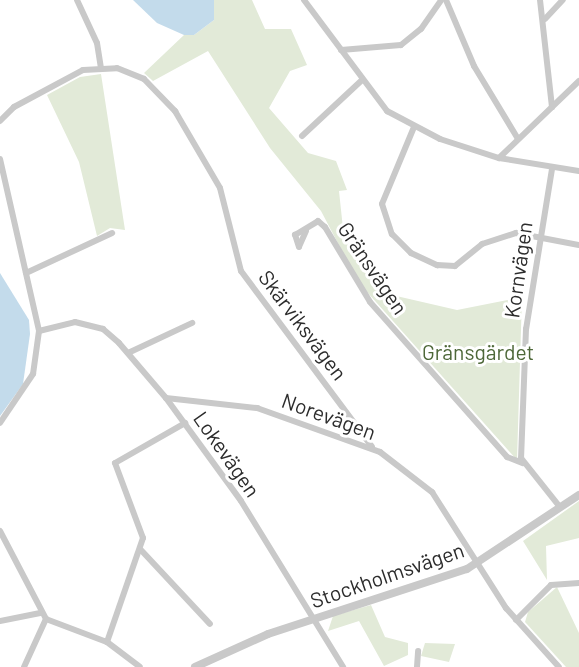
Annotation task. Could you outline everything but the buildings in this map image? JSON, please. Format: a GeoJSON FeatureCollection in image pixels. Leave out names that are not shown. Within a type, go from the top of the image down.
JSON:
{"type":"FeatureCollection","features":[{"type":"Feature","properties":{"kind":"street"},"geometry":{"type":"LineString","coordinates":[[76,0],[98,43],[100,68]]}},
{"type":"Feature","properties":{"kind":"street"},"geometry":{"type":"LineString","coordinates":[[304,0],[361,81],[387,111],[414,127],[499,158],[552,169],[579,171]]}},
{"type":"Feature","properties":{"kind":"street"},"geometry":{"type":"LineString","coordinates":[[341,50],[401,45],[421,29],[441,0]]}},
{"type":"Feature","properties":{"kind":"street"},"geometry":{"type":"LineString","coordinates":[[446,0],[474,66],[518,139]]}},
{"type":"Feature","properties":{"kind":"street"},"geometry":{"type":"LineString","coordinates":[[540,0],[545,19],[552,107]]}},
{"type":"Feature","properties":{"kind":"street"},"geometry":{"type":"LineString","coordinates":[[545,19],[563,0]]}},
{"type":"Feature","properties":{"kind":"street","name":"Skärviksvägen"},"geometry":{"type":"LineString","coordinates":[[0,121],[14,107],[69,76],[100,68],[117,68],[144,79],[175,111],[220,188],[241,271],[372,447]]}},
{"type":"Feature","properties":{"kind":"street"},"geometry":{"type":"LineString","coordinates":[[302,136],[361,81]]}},
{"type":"Feature","properties":{"kind":"street"},"geometry":{"type":"LineString","coordinates":[[499,158],[579,81]]}},
{"type":"Feature","properties":{"kind":"street"},"geometry":{"type":"LineString","coordinates":[[414,127],[382,204],[400,244],[421,261],[455,266],[498,236],[538,238],[579,245]]}},
{"type":"Feature","properties":{"kind":"street"},"geometry":{"type":"LineString","coordinates":[[0,159],[39,331],[33,374],[0,423]]}},
{"type":"Feature","properties":{"kind":"street","name":"Kornvägen"},"geometry":{"type":"LineString","coordinates":[[523,463],[526,329],[538,238],[552,169]]}},
{"type":"Feature","properties":{"kind":"street","name":"Gränsvägen"},"geometry":{"type":"LineString","coordinates":[[306,231],[318,221],[370,302],[507,457],[523,463]]}},
{"type":"Feature","properties":{"kind":"street"},"geometry":{"type":"LineString","coordinates":[[26,273],[112,233]]}},
{"type":"Feature","properties":{"kind":"street","name":"Lokevägen"},"geometry":{"type":"LineString","coordinates":[[39,331],[75,322],[92,325],[128,353],[185,423],[317,619],[343,667]]}},
{"type":"Feature","properties":{"kind":"street"},"geometry":{"type":"LineString","coordinates":[[128,353],[192,323]]}},
{"type":"Feature","properties":{"kind":"street","name":"Norevägen"},"geometry":{"type":"LineString","coordinates":[[166,398],[257,408],[372,447],[432,492],[516,620],[559,667]]}},
{"type":"Feature","properties":{"kind":"street"},"geometry":{"type":"LineString","coordinates":[[107,642],[141,550],[143,538],[115,463],[185,423]]}},
{"type":"Feature","properties":{"kind":"street"},"geometry":{"type":"LineString","coordinates":[[523,463],[560,507]]}},
{"type":"Feature","properties":{"kind":"street","name":"Stockholmsvägen"},"geometry":{"type":"LineString","coordinates":[[195,667],[217,654],[478,564],[579,495]]}},
{"type":"Feature","properties":{"kind":"street"},"geometry":{"type":"LineString","coordinates":[[0,531],[45,619],[107,642],[140,667]]}},
{"type":"Feature","properties":{"kind":"street"},"geometry":{"type":"LineString","coordinates":[[141,550],[210,624]]}},
{"type":"Feature","properties":{"kind":"street"},"geometry":{"type":"LineString","coordinates":[[516,620],[551,585],[579,583]]}},
{"type":"Feature","properties":{"kind":"street"},"geometry":{"type":"LineString","coordinates":[[0,621],[40,613]]}},
{"type":"Feature","properties":{"kind":"street"},"geometry":{"type":"LineString","coordinates":[[24,667],[45,619]]}},
{"type":"Feature","properties":{"kind":"street"},"geometry":{"type":"LineString","coordinates":[[417,667],[418,651]]}},
{"type":"Feature","properties":{"kind":"green space","name":"Gränsgärdet"},"geometry":{"type":"Polygon","coordinates":[[[214,0],[252,0],[265,29],[291,29],[307,65],[290,71],[269,108],[308,153],[336,161],[347,190],[339,191],[344,238],[392,295],[457,310],[522,297],[517,460],[359,283],[321,211],[270,148],[208,51],[153,81],[144,73],[184,35],[194,35],[214,20],[214,0]]]}},
{"type":"Feature","properties":{"kind":"green space"},"geometry":{"type":"Polygon","coordinates":[[[101,74],[125,230],[110,228],[97,236],[79,162],[47,95],[80,77],[101,74]]]}},
{"type":"Feature","properties":{"kind":"green space"},"geometry":{"type":"Polygon","coordinates":[[[579,501],[579,538],[546,546],[547,580],[523,541],[579,501]]]}},
{"type":"Feature","properties":{"kind":"green space"},"geometry":{"type":"Polygon","coordinates":[[[557,587],[579,633],[579,667],[566,667],[525,622],[528,612],[557,587]]]}},
{"type":"Feature","properties":{"kind":"green space"},"geometry":{"type":"Polygon","coordinates":[[[371,605],[385,637],[408,643],[408,655],[384,666],[359,621],[328,631],[333,616],[371,605]]]}},
{"type":"Feature","properties":{"kind":"green space"},"geometry":{"type":"Polygon","coordinates":[[[425,643],[455,644],[449,662],[421,656],[425,643]]]}},
{"type":"Feature","properties":{"kind":"water"},"geometry":{"type":"Polygon","coordinates":[[[133,0],[214,0],[214,20],[194,35],[184,35],[157,23],[133,0]]]}},
{"type":"Feature","properties":{"kind":"water"},"geometry":{"type":"Polygon","coordinates":[[[0,273],[29,320],[30,334],[23,384],[0,416],[0,273]]]}}]}
